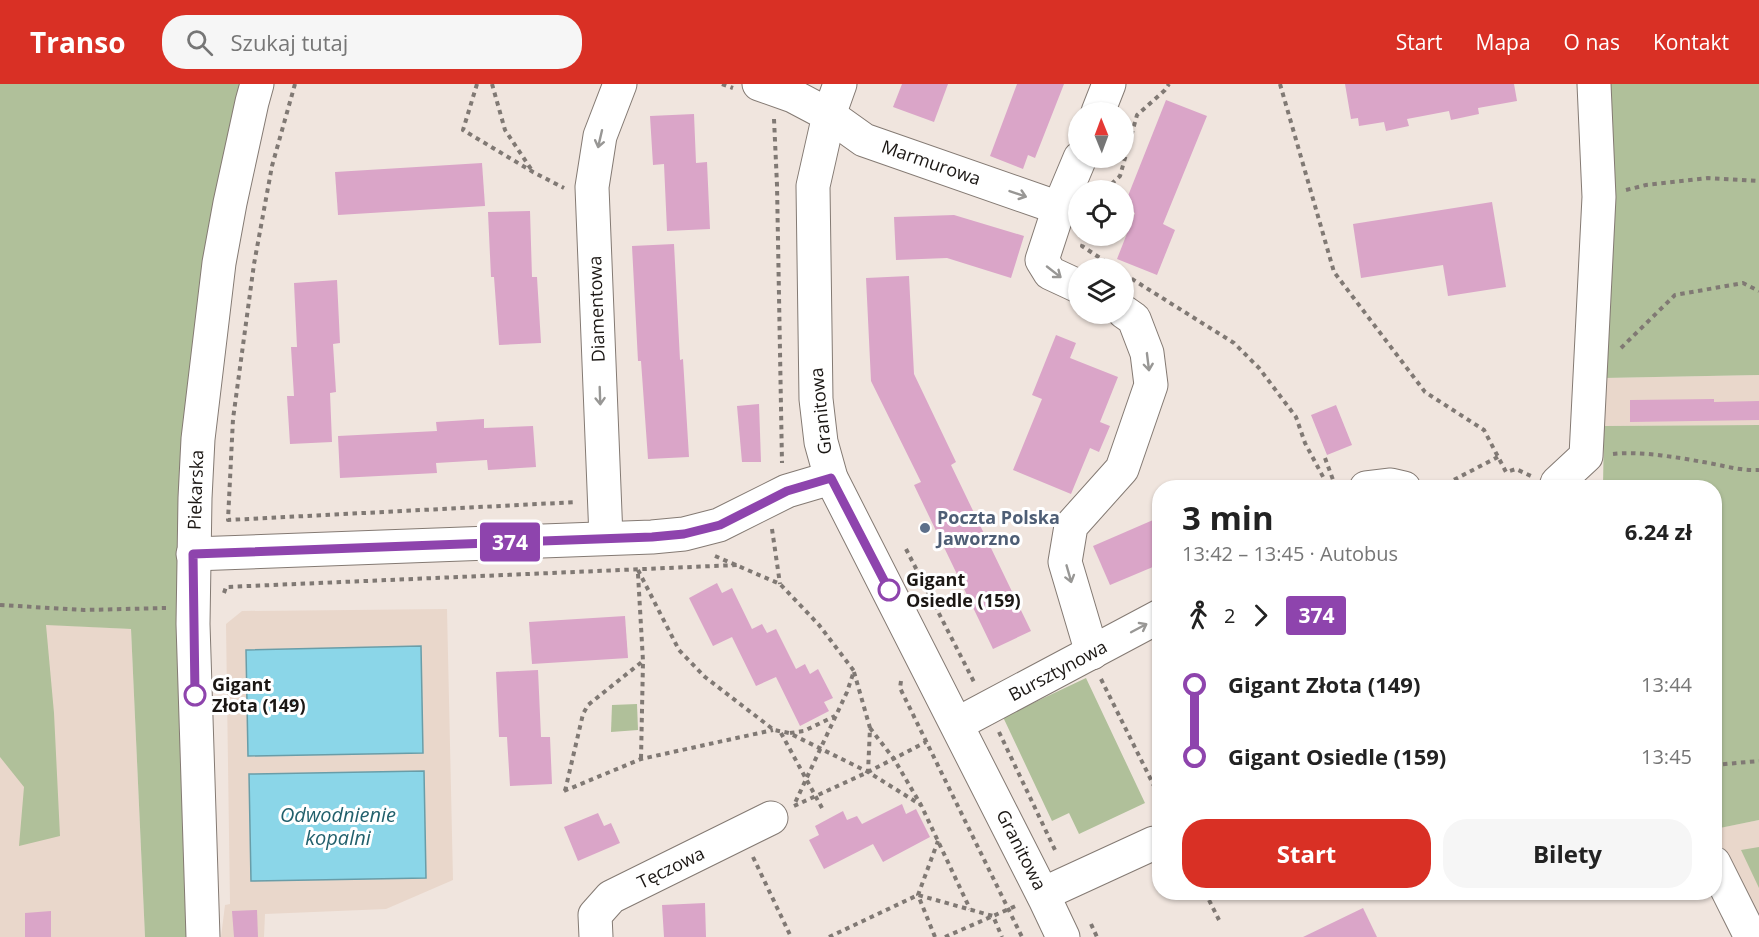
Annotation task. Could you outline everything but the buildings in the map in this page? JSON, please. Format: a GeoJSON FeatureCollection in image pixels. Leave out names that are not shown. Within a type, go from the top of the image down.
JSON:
{"type":"FeatureCollection","features":[{"type":"Feature","properties":{"kind":"street","name":"Piekarska"},"geometry":{"type":"LineString","coordinates":[[203,937],[193,606],[198,439],[219,263],[257,84]]}},
{"type":"Feature","properties":{"kind":"street","name":"Diamentowa"},"geometry":{"type":"LineString","coordinates":[[606,538],[592,187],[600,136],[620,84]]}},
{"type":"Feature","properties":{"kind":"street","name":"Granitowa"},"geometry":{"type":"LineString","coordinates":[[840,84],[829,116],[813,186],[816,399],[821,442],[831,478],[957,724],[1057,888],[1063,937]]}},
{"type":"Feature","properties":{"kind":"street"},"geometry":{"type":"LineString","coordinates":[[1102,102],[1109,84]]}},
{"type":"Feature","properties":{"kind":"street"},"geometry":{"type":"LineString","coordinates":[[1563,480],[1586,456],[1599,197],[1594,84]]}},
{"type":"Feature","properties":{"kind":"street","name":"Marmurowa"},"geometry":{"type":"LineString","coordinates":[[750,88],[793,96],[829,116],[864,140],[1059,208]]}},
{"type":"Feature","properties":{"kind":"street"},"geometry":{"type":"LineString","coordinates":[[1068,281],[1050,273],[1042,260],[1059,208],[1076,168]]}},
{"type":"Feature","properties":{"kind":"street"},"geometry":{"type":"LineString","coordinates":[[1093,664],[1065,562],[1071,526],[1122,469],[1151,385],[1147,353],[1134,319]]}},
{"type":"Feature","properties":{"kind":"street"},"geometry":{"type":"LineString","coordinates":[[193,554],[684,534],[720,525],[787,491],[831,478]]}},
{"type":"Feature","properties":{"kind":"street","name":"Bursztynowa"},"geometry":{"type":"LineString","coordinates":[[957,724],[988,708],[1093,664],[1152,622]]}},
{"type":"Feature","properties":{"kind":"street","name":"Tęczowa"},"geometry":{"type":"LineString","coordinates":[[596,937],[595,915],[611,897],[782,813]]}},
{"type":"Feature","properties":{"kind":"street"},"geometry":{"type":"LineString","coordinates":[[1057,888],[1120,858],[1152,855]]}},
{"type":"Feature","properties":{"kind":"street"},"geometry":{"type":"LineString","coordinates":[[1722,879],[1751,937]]}},
{"type":"Feature","properties":{"kind":"path"},"geometry":{"type":"LineString","coordinates":[[295,84],[272,166],[254,264],[234,419],[228,520],[604,502]]}},
{"type":"Feature","properties":{"kind":"path"},"geometry":{"type":"LineString","coordinates":[[477,84],[463,130],[564,188]]}},
{"type":"Feature","properties":{"kind":"path"},"geometry":{"type":"LineString","coordinates":[[492,84],[505,130],[533,172]]}},
{"type":"Feature","properties":{"kind":"path"},"geometry":{"type":"LineString","coordinates":[[722,84],[750,88]]}},
{"type":"Feature","properties":{"kind":"path"},"geometry":{"type":"LineString","coordinates":[[1116,180],[1120,176],[1137,115],[1166,90],[1169,84]]}},
{"type":"Feature","properties":{"kind":"path"},"geometry":{"type":"LineString","coordinates":[[1280,84],[1334,272],[1425,392],[1484,430],[1506,472]]}},
{"type":"Feature","properties":{"kind":"path"},"geometry":{"type":"LineString","coordinates":[[773,115],[777,196],[782,474],[787,491]]}},
{"type":"Feature","properties":{"kind":"path"},"geometry":{"type":"LineString","coordinates":[[1599,197],[1646,185],[1708,178],[1759,181]]}},
{"type":"Feature","properties":{"kind":"path"},"geometry":{"type":"LineString","coordinates":[[1082,246],[1100,258]]}},
{"type":"Feature","properties":{"kind":"path"},"geometry":{"type":"LineString","coordinates":[[1134,280],[1234,343],[1259,368],[1296,417],[1305,443],[1325,480]]}},
{"type":"Feature","properties":{"kind":"path"},"geometry":{"type":"LineString","coordinates":[[1590,378],[1675,295],[1743,283],[1759,291]]}},
{"type":"Feature","properties":{"kind":"path"},"geometry":{"type":"LineString","coordinates":[[1586,456],[1627,452],[1759,471]]}},
{"type":"Feature","properties":{"kind":"path"},"geometry":{"type":"LineString","coordinates":[[1453,480],[1498,457]]}},
{"type":"Feature","properties":{"kind":"path"},"geometry":{"type":"LineString","coordinates":[[1325,458],[1333,480]]}},
{"type":"Feature","properties":{"kind":"path"},"geometry":{"type":"LineString","coordinates":[[772,527],[780,584]]}},
{"type":"Feature","properties":{"kind":"path"},"geometry":{"type":"LineString","coordinates":[[906,549],[988,708],[1057,888],[1097,937]]}},
{"type":"Feature","properties":{"kind":"path"},"geometry":{"type":"LineString","coordinates":[[705,552],[780,584],[819,626],[854,671],[870,728],[868,772]]}},
{"type":"Feature","properties":{"kind":"path"},"geometry":{"type":"LineString","coordinates":[[226,586],[737,565]]}},
{"type":"Feature","properties":{"kind":"path"},"geometry":{"type":"LineString","coordinates":[[638,570],[643,661],[641,759]]}},
{"type":"Feature","properties":{"kind":"path"},"geometry":{"type":"LineString","coordinates":[[638,570],[679,650],[705,677],[774,730],[789,733],[804,731],[836,716]]}},
{"type":"Feature","properties":{"kind":"path"},"geometry":{"type":"LineString","coordinates":[[0,605],[84,610],[193,606]]}},
{"type":"Feature","properties":{"kind":"path"},"geometry":{"type":"LineString","coordinates":[[643,661],[588,705],[583,714],[564,791],[641,759],[774,730]]}},
{"type":"Feature","properties":{"kind":"path"},"geometry":{"type":"LineString","coordinates":[[1093,664],[1152,782]]}},
{"type":"Feature","properties":{"kind":"path"},"geometry":{"type":"LineString","coordinates":[[782,813],[806,779],[836,716],[854,671]]}},
{"type":"Feature","properties":{"kind":"path"},"geometry":{"type":"LineString","coordinates":[[902,672],[900,688],[1022,937]]}},
{"type":"Feature","properties":{"kind":"path"},"geometry":{"type":"LineString","coordinates":[[870,728],[894,759],[921,805],[970,909]]}},
{"type":"Feature","properties":{"kind":"path"},"geometry":{"type":"LineString","coordinates":[[781,732],[822,808]]}},
{"type":"Feature","properties":{"kind":"path"},"geometry":{"type":"LineString","coordinates":[[789,733],[868,772],[921,805]]}},
{"type":"Feature","properties":{"kind":"path"},"geometry":{"type":"LineString","coordinates":[[782,813],[926,742]]}},
{"type":"Feature","properties":{"kind":"path"},"geometry":{"type":"LineString","coordinates":[[1722,764],[1759,761]]}},
{"type":"Feature","properties":{"kind":"path"},"geometry":{"type":"LineString","coordinates":[[935,937],[918,895],[938,840]]}},
{"type":"Feature","properties":{"kind":"path"},"geometry":{"type":"LineString","coordinates":[[752,856],[791,937]]}},
{"type":"Feature","properties":{"kind":"path"},"geometry":{"type":"LineString","coordinates":[[829,937],[918,895],[993,916],[1002,937]]}},
{"type":"Feature","properties":{"kind":"path"},"geometry":{"type":"LineString","coordinates":[[1209,900],[1218,920]]}},
{"type":"Feature","properties":{"kind":"path"},"geometry":{"type":"LineString","coordinates":[[945,937],[1008,910]]}},
{"type":"Feature","properties":{"kind":"shaded area"},"geometry":{"type":"Polygon","coordinates":[[[1759,375],[1759,425],[1604,426],[1604,378],[1759,375]]]}},
{"type":"Feature","properties":{"kind":"shaded area"},"geometry":{"type":"Polygon","coordinates":[[[447,609],[453,880],[386,909],[265,914],[264,937],[221,937],[225,905],[230,904],[226,624],[242,611],[447,609]]]}},
{"type":"Feature","properties":{"kind":"shaded area"},"geometry":{"type":"Polygon","coordinates":[[[0,622],[131,629],[145,937],[0,937],[0,622]]]}},
{"type":"Feature","properties":{"kind":"shaded area"},"geometry":{"type":"Polygon","coordinates":[[[1759,820],[1759,927],[1722,846],[1722,827],[1759,820]]]}},
{"type":"Feature","properties":{"kind":"green space"},"geometry":{"type":"Polygon","coordinates":[[[0,84],[246,84],[229,147],[190,937],[145,937],[131,629],[46,625],[54,713],[60,836],[19,846],[24,787],[0,757],[0,84]]]}},
{"type":"Feature","properties":{"kind":"green space"},"geometry":{"type":"Polygon","coordinates":[[[1606,84],[1759,84],[1759,375],[1604,378],[1606,84]]]}},
{"type":"Feature","properties":{"kind":"green space"},"geometry":{"type":"Polygon","coordinates":[[[1759,425],[1759,820],[1722,828],[1722,480],[1603,480],[1604,426],[1759,425]]]}},
{"type":"Feature","properties":{"kind":"green space"},"geometry":{"type":"Polygon","coordinates":[[[1086,678],[1145,803],[1079,834],[1069,813],[1052,821],[1003,717],[1086,678]]]}},
{"type":"Feature","properties":{"kind":"green space"},"geometry":{"type":"Polygon","coordinates":[[[637,704],[638,730],[611,732],[612,705],[637,704]]]}},
{"type":"Feature","properties":{"kind":"green space"},"geometry":{"type":"Polygon","coordinates":[[[1759,847],[1759,888],[1741,850],[1759,847]]]}},
{"type":"Feature","properties":{"kind":"water","name":"Odwodnienie kopalni"},"geometry":{"type":"Polygon","coordinates":[[[421,646],[423,753],[248,756],[246,650],[421,646]]]}},
{"type":"Feature","properties":{"kind":"water","name":"Odwodnienie kopalni"},"geometry":{"type":"Polygon","coordinates":[[[424,771],[426,878],[251,881],[249,774],[424,771]]]}},
{"type":"Feature","properties":{"kind":"bus line","name":"374"},"geometry":{"type":"LineString","coordinates":[[195,695],[193,554],[684,534],[720,525],[787,491],[831,478],[889,590]]}},
{"type":"Feature","properties":{"kind":"place","name":"Poczta Polska Jaworzno"},"geometry":{"type":"Point","coordinates":[925,528]}},
{"type":"Feature","properties":{"kind":"place","name":"Gigant Osiedle (159)"},"geometry":{"type":"Point","coordinates":[889,590]}},
{"type":"Feature","properties":{"kind":"place","name":"Gigant Złota (149)"},"geometry":{"type":"Point","coordinates":[195,695]}}]}
